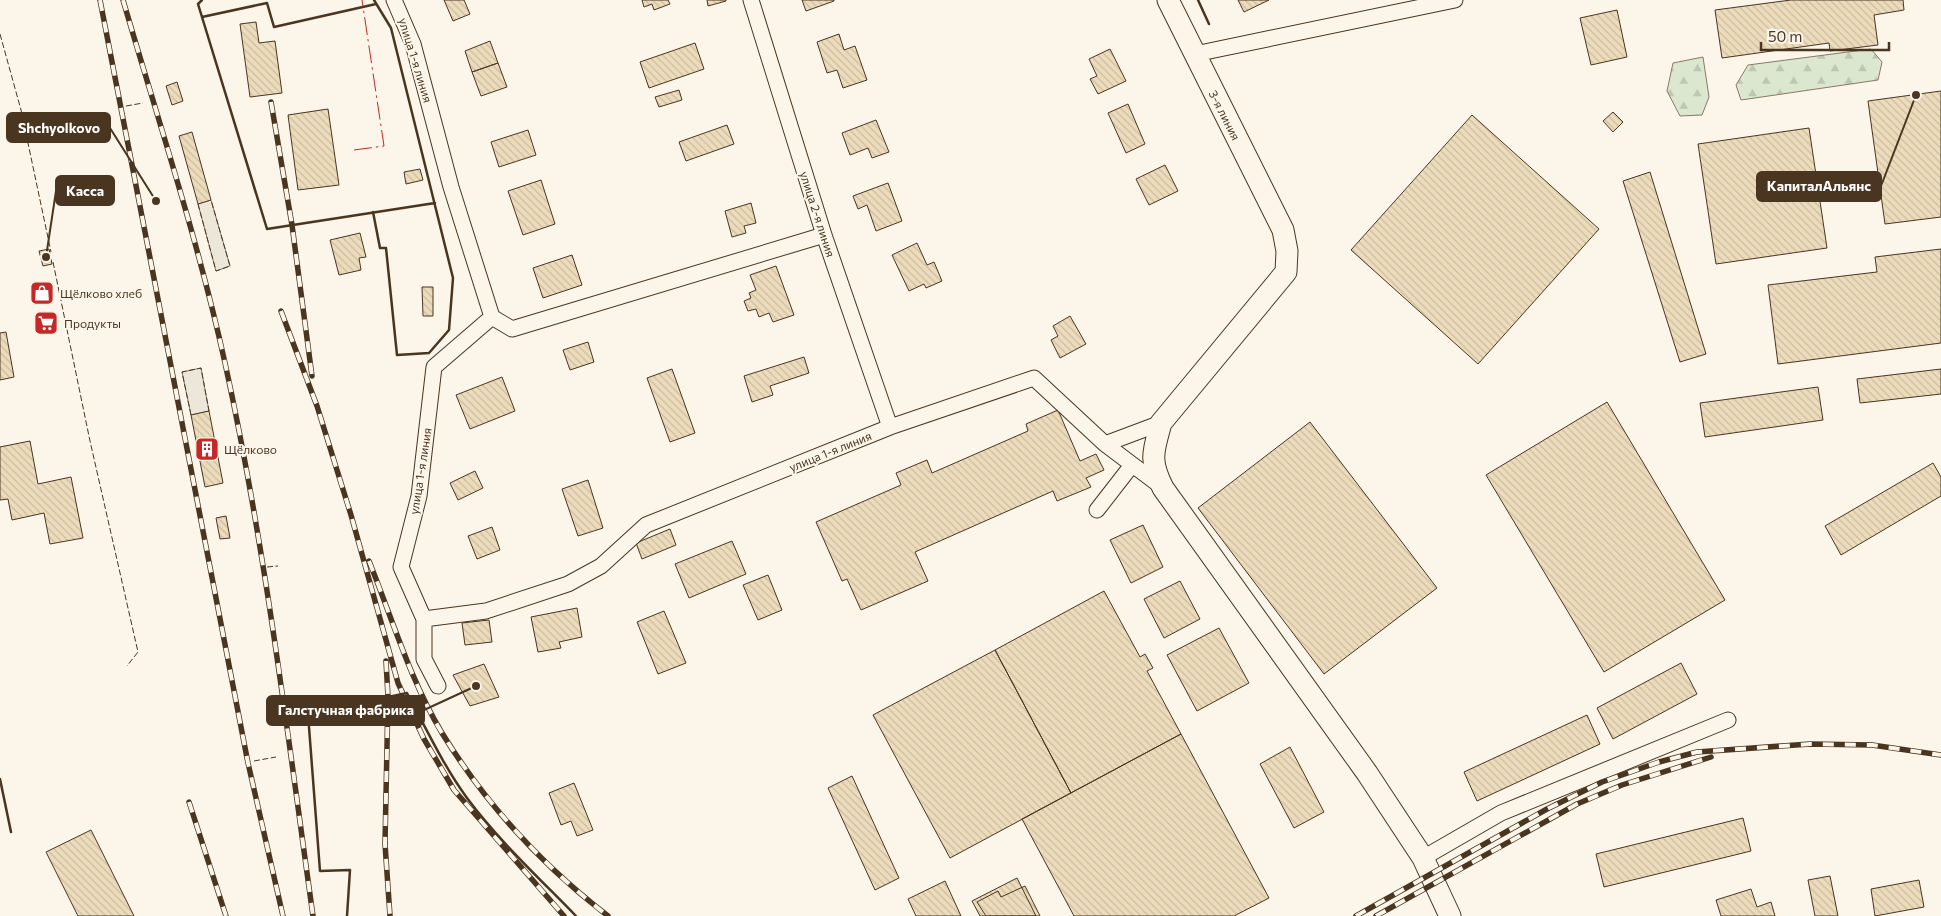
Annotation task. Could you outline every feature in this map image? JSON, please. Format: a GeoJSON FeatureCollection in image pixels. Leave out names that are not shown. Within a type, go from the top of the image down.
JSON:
{"type":"FeatureCollection","features":[{"type":"Feature","properties":{"kind":"street","name":"улица 1-я линия"},"geometry":{"type":"LineString","coordinates":[[394,0],[414,44],[451,188],[492,317],[434,367],[419,496],[400,567],[424,619],[486,611],[568,584],[601,566],[646,525],[890,427],[1034,378],[1105,444]]}},
{"type":"Feature","properties":{"kind":"street","name":"улица 2-я линия"},"geometry":{"type":"LineString","coordinates":[[751,0],[824,235],[890,427]]}},
{"type":"Feature","properties":{"kind":"street","name":"3-я линия"},"geometry":{"type":"LineString","coordinates":[[1162,423],[1286,272],[1287,251],[1283,230],[1168,0]]}},
{"type":"Feature","properties":{"kind":"street"},"geometry":{"type":"LineString","coordinates":[[1195,54],[1455,0]]}},
{"type":"Feature","properties":{"kind":"street"},"geometry":{"type":"LineString","coordinates":[[492,317],[512,328],[824,235]]}},
{"type":"Feature","properties":{"kind":"street"},"geometry":{"type":"LineString","coordinates":[[1105,444],[1162,423]]}},
{"type":"Feature","properties":{"kind":"street"},"geometry":{"type":"LineString","coordinates":[[1162,423],[1155,445],[1153,468],[1164,488],[1367,773],[1423,858],[1450,916]]}},
{"type":"Feature","properties":{"kind":"street"},"geometry":{"type":"LineString","coordinates":[[1105,444],[1164,488]]}},
{"type":"Feature","properties":{"kind":"street"},"geometry":{"type":"LineString","coordinates":[[1098,510],[1132,465]]}},
{"type":"Feature","properties":{"kind":"street"},"geometry":{"type":"LineString","coordinates":[[424,619],[424,659],[438,686]]}},
{"type":"Feature","properties":{"kind":"street"},"geometry":{"type":"LineString","coordinates":[[1423,858],[1501,813],[1728,720]]}},
{"type":"Feature","properties":{"kind":"green space"},"geometry":{"type":"Polygon","coordinates":[[[1871,49],[1882,62],[1878,80],[1741,100],[1736,85],[1748,65],[1871,49]]]}},
{"type":"Feature","properties":{"kind":"green space"},"geometry":{"type":"Polygon","coordinates":[[[1703,57],[1709,97],[1702,115],[1680,116],[1667,91],[1673,63],[1703,57]]]}},
{"type":"Feature","properties":{"kind":"shaded area"},"geometry":{"type":"Polygon","coordinates":[[[211,200],[230,266],[216,271],[198,204],[211,200]]]}},
{"type":"Feature","properties":{"kind":"shaded area"},"geometry":{"type":"Polygon","coordinates":[[[201,368],[209,411],[191,415],[182,372],[201,368]]]}},
{"type":"Feature","properties":{"kind":"building"},"geometry":{"type":"Polygon","coordinates":[[[444,0],[464,0],[470,14],[453,21],[444,0]]]}},
{"type":"Feature","properties":{"kind":"building"},"geometry":{"type":"Polygon","coordinates":[[[642,0],[668,0],[670,4],[654,10],[652,4],[644,7],[642,0]]]}},
{"type":"Feature","properties":{"kind":"building"},"geometry":{"type":"Polygon","coordinates":[[[707,0],[726,0],[726,1],[708,6],[707,0]]]}},
{"type":"Feature","properties":{"kind":"building"},"geometry":{"type":"Polygon","coordinates":[[[802,0],[834,0],[834,1],[806,11],[802,0]]]}},
{"type":"Feature","properties":{"kind":"building"},"geometry":{"type":"Polygon","coordinates":[[[1238,0],[1269,0],[1244,12],[1238,0]]]}},
{"type":"Feature","properties":{"kind":"building"},"geometry":{"type":"Polygon","coordinates":[[[1791,0],[1903,0],[1904,10],[1874,15],[1878,45],[1830,51],[1829,43],[1722,58],[1715,10],[1791,0]]]}},
{"type":"Feature","properties":{"kind":"building"},"geometry":{"type":"Polygon","coordinates":[[[1617,10],[1627,57],[1591,65],[1580,18],[1617,10]]]}},
{"type":"Feature","properties":{"kind":"building"},"geometry":{"type":"Polygon","coordinates":[[[256,22],[259,43],[275,41],[282,93],[250,97],[240,24],[256,22]]]}},
{"type":"Feature","properties":{"kind":"building"},"geometry":{"type":"Polygon","coordinates":[[[839,34],[844,50],[855,46],[867,80],[843,88],[837,70],[827,73],[817,42],[839,34]]]}},
{"type":"Feature","properties":{"kind":"building"},"geometry":{"type":"Polygon","coordinates":[[[490,41],[498,63],[472,72],[465,51],[490,41]]]}},
{"type":"Feature","properties":{"kind":"building"},"geometry":{"type":"Polygon","coordinates":[[[695,43],[704,69],[649,88],[640,62],[695,43]]]}},
{"type":"Feature","properties":{"kind":"building"},"geometry":{"type":"Polygon","coordinates":[[[1110,49],[1126,81],[1098,94],[1090,79],[1097,76],[1089,59],[1110,49]]]}},
{"type":"Feature","properties":{"kind":"building"},"geometry":{"type":"Polygon","coordinates":[[[498,63],[507,87],[481,96],[472,72],[498,63]]]}},
{"type":"Feature","properties":{"kind":"building"},"geometry":{"type":"Polygon","coordinates":[[[177,82],[183,101],[172,105],[166,86],[177,82]]]}},
{"type":"Feature","properties":{"kind":"building"},"geometry":{"type":"Polygon","coordinates":[[[679,90],[682,100],[659,107],[655,97],[679,90]]]}},
{"type":"Feature","properties":{"kind":"building"},"geometry":{"type":"Polygon","coordinates":[[[1941,91],[1941,217],[1885,224],[1868,101],[1941,91]]]}},
{"type":"Feature","properties":{"kind":"building"},"geometry":{"type":"Polygon","coordinates":[[[1128,104],[1145,144],[1126,153],[1108,113],[1128,104]]]}},
{"type":"Feature","properties":{"kind":"building"},"geometry":{"type":"Polygon","coordinates":[[[328,109],[339,185],[298,190],[288,115],[328,109]]]}},
{"type":"Feature","properties":{"kind":"building"},"geometry":{"type":"Polygon","coordinates":[[[1613,112],[1623,122],[1613,132],[1603,121],[1613,112]]]}},
{"type":"Feature","properties":{"kind":"building"},"geometry":{"type":"Polygon","coordinates":[[[1472,115],[1599,229],[1478,364],[1351,250],[1472,115]]]}},
{"type":"Feature","properties":{"kind":"building"},"geometry":{"type":"Polygon","coordinates":[[[876,120],[889,152],[872,158],[868,148],[850,155],[842,133],[876,120]]]}},
{"type":"Feature","properties":{"kind":"building"},"geometry":{"type":"Polygon","coordinates":[[[727,125],[734,144],[686,161],[679,142],[727,125]]]}},
{"type":"Feature","properties":{"kind":"building"},"geometry":{"type":"Polygon","coordinates":[[[1809,128],[1827,248],[1716,264],[1698,144],[1809,128]]]}},
{"type":"Feature","properties":{"kind":"building"},"geometry":{"type":"Polygon","coordinates":[[[528,130],[536,155],[499,167],[491,142],[528,130]]]}},
{"type":"Feature","properties":{"kind":"building"},"geometry":{"type":"Polygon","coordinates":[[[192,132],[211,200],[198,204],[179,136],[192,132]]]}},
{"type":"Feature","properties":{"kind":"building"},"geometry":{"type":"Polygon","coordinates":[[[1165,165],[1178,191],[1149,205],[1136,179],[1165,165]]]}},
{"type":"Feature","properties":{"kind":"building"},"geometry":{"type":"Polygon","coordinates":[[[420,169],[423,180],[406,184],[404,172],[420,169]]]}},
{"type":"Feature","properties":{"kind":"building"},"geometry":{"type":"Polygon","coordinates":[[[1650,172],[1706,354],[1680,362],[1623,181],[1650,172]]]}},
{"type":"Feature","properties":{"kind":"building"},"geometry":{"type":"Polygon","coordinates":[[[541,180],[555,224],[523,235],[508,191],[541,180]]]}},
{"type":"Feature","properties":{"kind":"building"},"geometry":{"type":"Polygon","coordinates":[[[888,183],[902,221],[876,231],[867,205],[858,209],[853,196],[888,183]]]}},
{"type":"Feature","properties":{"kind":"building"},"geometry":{"type":"Polygon","coordinates":[[[751,203],[756,223],[744,226],[746,233],[732,237],[725,211],[751,203]]]}},
{"type":"Feature","properties":{"kind":"building"},"geometry":{"type":"Polygon","coordinates":[[[360,233],[366,257],[359,258],[361,270],[339,275],[330,240],[360,233]]]}},
{"type":"Feature","properties":{"kind":"building"},"geometry":{"type":"Polygon","coordinates":[[[917,243],[927,265],[934,262],[942,281],[926,288],[924,284],[909,291],[892,255],[917,243]]]}},
{"type":"Feature","properties":{"kind":"building"},"geometry":{"type":"Polygon","coordinates":[[[49,249],[52,264],[43,266],[39,251],[49,249]]]}},
{"type":"Feature","properties":{"kind":"building"},"geometry":{"type":"Polygon","coordinates":[[[1941,249],[1941,343],[1778,364],[1768,285],[1877,272],[1875,257],[1941,249]]]}},
{"type":"Feature","properties":{"kind":"building"},"geometry":{"type":"Polygon","coordinates":[[[572,255],[582,285],[543,298],[533,268],[572,255]]]}},
{"type":"Feature","properties":{"kind":"building"},"geometry":{"type":"Polygon","coordinates":[[[776,266],[794,315],[773,322],[769,313],[759,317],[756,309],[748,311],[744,301],[751,298],[749,293],[756,290],[750,275],[776,266]]]}},
{"type":"Feature","properties":{"kind":"building","name":"Щёлково хлеб"},"geometry":{"type":"Polygon","coordinates":[[[44,287],[46,298],[39,299],[37,288],[44,287]]]}},
{"type":"Feature","properties":{"kind":"building"},"geometry":{"type":"Polygon","coordinates":[[[422,287],[433,287],[433,316],[423,316],[422,287]]]}},
{"type":"Feature","properties":{"kind":"building","name":"Продукты"},"geometry":{"type":"Polygon","coordinates":[[[49,314],[53,330],[42,332],[39,317],[49,314]]]}},
{"type":"Feature","properties":{"kind":"building"},"geometry":{"type":"Polygon","coordinates":[[[1070,316],[1086,344],[1060,358],[1051,340],[1058,336],[1053,326],[1070,316]]]}},
{"type":"Feature","properties":{"kind":"building"},"geometry":{"type":"Polygon","coordinates":[[[6,332],[14,377],[0,380],[0,333],[6,332]]]}},
{"type":"Feature","properties":{"kind":"building"},"geometry":{"type":"Polygon","coordinates":[[[588,342],[594,362],[570,370],[563,350],[588,342]]]}},
{"type":"Feature","properties":{"kind":"building"},"geometry":{"type":"Polygon","coordinates":[[[804,357],[809,373],[770,386],[773,395],[752,402],[744,376],[804,357]]]}},
{"type":"Feature","properties":{"kind":"building"},"geometry":{"type":"Polygon","coordinates":[[[672,369],[695,433],[670,442],[647,378],[672,369]]]}},
{"type":"Feature","properties":{"kind":"building"},"geometry":{"type":"Polygon","coordinates":[[[1941,369],[1941,394],[1860,403],[1857,379],[1941,369]]]}},
{"type":"Feature","properties":{"kind":"building"},"geometry":{"type":"Polygon","coordinates":[[[502,377],[515,411],[470,429],[456,395],[502,377]]]}},
{"type":"Feature","properties":{"kind":"building"},"geometry":{"type":"Polygon","coordinates":[[[1818,387],[1823,420],[1705,437],[1700,403],[1818,387]]]}},
{"type":"Feature","properties":{"kind":"building"},"geometry":{"type":"Polygon","coordinates":[[[1607,402],[1725,600],[1604,672],[1486,475],[1607,402]]]}},
{"type":"Feature","properties":{"kind":"building"},"geometry":{"type":"Polygon","coordinates":[[[1058,410],[1080,461],[1096,454],[1104,470],[1086,478],[1091,487],[1057,501],[1053,491],[915,552],[928,581],[861,610],[847,579],[842,581],[816,522],[901,485],[896,473],[927,460],[932,473],[1028,431],[1026,424],[1058,410]]]}},
{"type":"Feature","properties":{"kind":"building","name":"Щёлково"},"geometry":{"type":"Polygon","coordinates":[[[209,411],[223,483],[205,487],[191,415],[209,411]]]}},
{"type":"Feature","properties":{"kind":"building"},"geometry":{"type":"Polygon","coordinates":[[[1310,422],[1437,588],[1324,674],[1198,508],[1310,422]]]}},
{"type":"Feature","properties":{"kind":"building"},"geometry":{"type":"Polygon","coordinates":[[[30,441],[38,484],[71,477],[83,538],[50,544],[44,513],[12,520],[8,499],[0,500],[0,447],[30,441]]]}},
{"type":"Feature","properties":{"kind":"building"},"geometry":{"type":"Polygon","coordinates":[[[1933,463],[1941,477],[1941,496],[1841,555],[1825,526],[1933,463]]]}},
{"type":"Feature","properties":{"kind":"building"},"geometry":{"type":"Polygon","coordinates":[[[475,471],[483,488],[458,500],[450,483],[475,471]]]}},
{"type":"Feature","properties":{"kind":"building"},"geometry":{"type":"Polygon","coordinates":[[[588,480],[603,528],[578,536],[562,489],[588,480]]]}},
{"type":"Feature","properties":{"kind":"building"},"geometry":{"type":"Polygon","coordinates":[[[226,516],[230,538],[220,539],[216,518],[226,516]]]}},
{"type":"Feature","properties":{"kind":"building"},"geometry":{"type":"Polygon","coordinates":[[[1143,525],[1163,567],[1131,583],[1110,540],[1143,525]]]}},
{"type":"Feature","properties":{"kind":"building"},"geometry":{"type":"Polygon","coordinates":[[[492,527],[500,550],[477,559],[468,536],[492,527]]]}},
{"type":"Feature","properties":{"kind":"building"},"geometry":{"type":"Polygon","coordinates":[[[670,529],[676,545],[642,559],[636,543],[670,529]]]}},
{"type":"Feature","properties":{"kind":"building"},"geometry":{"type":"Polygon","coordinates":[[[732,541],[746,574],[689,598],[675,564],[732,541]]]}},
{"type":"Feature","properties":{"kind":"building"},"geometry":{"type":"Polygon","coordinates":[[[768,575],[782,610],[758,620],[743,585],[768,575]]]}},
{"type":"Feature","properties":{"kind":"building"},"geometry":{"type":"Polygon","coordinates":[[[1180,581],[1200,619],[1164,638],[1144,599],[1180,581]]]}},
{"type":"Feature","properties":{"kind":"building"},"geometry":{"type":"Polygon","coordinates":[[[1104,591],[1140,657],[1145,654],[1153,668],[1147,671],[1181,734],[1071,793],[995,650],[1104,591]]]}},
{"type":"Feature","properties":{"kind":"building"},"geometry":{"type":"Polygon","coordinates":[[[577,608],[582,637],[559,642],[561,648],[538,652],[531,617],[577,608]]]}},
{"type":"Feature","properties":{"kind":"building"},"geometry":{"type":"Polygon","coordinates":[[[664,611],[686,663],[658,674],[637,622],[664,611]]]}},
{"type":"Feature","properties":{"kind":"building"},"geometry":{"type":"Polygon","coordinates":[[[489,620],[492,642],[465,645],[462,623],[489,620]]]}},
{"type":"Feature","properties":{"kind":"building"},"geometry":{"type":"Polygon","coordinates":[[[1219,628],[1249,683],[1197,711],[1167,655],[1219,628]]]}},
{"type":"Feature","properties":{"kind":"building"},"geometry":{"type":"Polygon","coordinates":[[[995,650],[1071,793],[950,858],[873,715],[995,650]]]}},
{"type":"Feature","properties":{"kind":"building"},"geometry":{"type":"Polygon","coordinates":[[[1681,663],[1697,694],[1613,739],[1597,708],[1681,663]]]}},
{"type":"Feature","properties":{"kind":"building"},"geometry":{"type":"Polygon","coordinates":[[[484,664],[499,697],[470,706],[453,675],[484,664]]]}},
{"type":"Feature","properties":{"kind":"building"},"geometry":{"type":"Polygon","coordinates":[[[1587,715],[1600,744],[1477,801],[1464,772],[1587,715]]]}},
{"type":"Feature","properties":{"kind":"building"},"geometry":{"type":"Polygon","coordinates":[[[1181,734],[1269,898],[1234,916],[1074,916],[1022,819],[1181,734]]]}},
{"type":"Feature","properties":{"kind":"building"},"geometry":{"type":"Polygon","coordinates":[[[1290,747],[1324,812],[1294,828],[1260,764],[1290,747]]]}},
{"type":"Feature","properties":{"kind":"building"},"geometry":{"type":"Polygon","coordinates":[[[852,776],[899,878],[875,890],[828,788],[852,776]]]}},
{"type":"Feature","properties":{"kind":"building"},"geometry":{"type":"Polygon","coordinates":[[[574,783],[593,830],[577,836],[571,821],[561,825],[549,793],[574,783]]]}},
{"type":"Feature","properties":{"kind":"building"},"geometry":{"type":"Polygon","coordinates":[[[1743,818],[1751,851],[1604,887],[1596,854],[1743,818]]]}},
{"type":"Feature","properties":{"kind":"building"},"geometry":{"type":"Polygon","coordinates":[[[91,830],[134,916],[78,916],[46,852],[91,830]]]}},
{"type":"Feature","properties":{"kind":"building"},"geometry":{"type":"Polygon","coordinates":[[[1830,876],[1838,916],[1815,916],[1808,880],[1830,876]]]}},
{"type":"Feature","properties":{"kind":"building"},"geometry":{"type":"Polygon","coordinates":[[[1017,878],[1036,916],[980,916],[972,901],[1017,878]]]}},
{"type":"Feature","properties":{"kind":"building"},"geometry":{"type":"Polygon","coordinates":[[[1919,880],[1924,907],[1875,916],[1871,889],[1919,880]]]}},
{"type":"Feature","properties":{"kind":"building"},"geometry":{"type":"Polygon","coordinates":[[[945,881],[961,916],[916,916],[908,899],[945,881]]]}},
{"type":"Feature","properties":{"kind":"building"},"geometry":{"type":"Polygon","coordinates":[[[1025,886],[1040,916],[986,916],[977,902],[998,891],[1001,897],[1025,886]]]}},
{"type":"Feature","properties":{"kind":"building"},"geometry":{"type":"Polygon","coordinates":[[[1751,889],[1757,907],[1771,902],[1775,916],[1721,916],[1716,900],[1751,889]]]}},
{"type":"Feature","properties":{"kind":"railway"},"geometry":{"type":"LineString","coordinates":[[100,0],[248,763],[283,916]]}},
{"type":"Feature","properties":{"kind":"railway"},"geometry":{"type":"LineString","coordinates":[[123,0],[203,271],[225,363],[264,569],[313,916]]}},
{"type":"Feature","properties":{"kind":"railway"},"geometry":{"type":"LineString","coordinates":[[271,102],[292,225],[312,376]]}},
{"type":"Feature","properties":{"kind":"railway"},"geometry":{"type":"LineString","coordinates":[[281,311],[317,406],[351,515],[398,683],[424,739],[454,790],[564,916]]}},
{"type":"Feature","properties":{"kind":"railway"},"geometry":{"type":"LineString","coordinates":[[369,561],[420,692],[442,733],[459,759],[496,808],[538,855],[608,916]]}},
{"type":"Feature","properties":{"kind":"railway"},"geometry":{"type":"LineString","coordinates":[[386,661],[388,697],[385,844],[390,916]]}},
{"type":"Feature","properties":{"kind":"railway"},"geometry":{"type":"LineString","coordinates":[[1356,916],[1547,809],[1602,782],[1659,762],[1697,752],[1810,744],[1872,745],[1941,755]]}},
{"type":"Feature","properties":{"kind":"railway"},"geometry":{"type":"LineString","coordinates":[[1376,916],[1577,804],[1622,785],[1711,757]]}},
{"type":"Feature","properties":{"kind":"railway"},"geometry":{"type":"LineString","coordinates":[[189,802],[226,916]]}},
{"type":"Feature","properties":{"kind":"fence"},"geometry":{"type":"LineString","coordinates":[[0,34],[21,110],[51,252]]}},
{"type":"Feature","properties":{"kind":"fence"},"geometry":{"type":"LineString","coordinates":[[126,106],[143,103]]}},
{"type":"Feature","properties":{"kind":"fence"},"geometry":{"type":"LineString","coordinates":[[198,204],[216,271],[230,266],[211,200]]}},
{"type":"Feature","properties":{"kind":"fence"},"geometry":{"type":"LineString","coordinates":[[53,262],[90,441],[138,652],[127,666]]}},
{"type":"Feature","properties":{"kind":"fence"},"geometry":{"type":"LineString","coordinates":[[191,415],[182,372],[201,368],[209,411]]}},
{"type":"Feature","properties":{"kind":"fence"},"geometry":{"type":"LineString","coordinates":[[267,567],[278,566]]}},
{"type":"Feature","properties":{"kind":"fence"},"geometry":{"type":"LineString","coordinates":[[254,761],[276,757]]}},
{"type":"Feature","properties":{"kind":"wall"},"geometry":{"type":"LineString","coordinates":[[202,0],[198,4],[267,229],[435,203]]}},
{"type":"Feature","properties":{"kind":"wall"},"geometry":{"type":"LineString","coordinates":[[373,212],[380,248],[386,248],[397,355],[429,353],[449,330],[453,278],[391,28],[374,0]]}},
{"type":"Feature","properties":{"kind":"wall"},"geometry":{"type":"LineString","coordinates":[[1198,0],[1209,24]]}},
{"type":"Feature","properties":{"kind":"wall"},"geometry":{"type":"LineString","coordinates":[[202,17],[267,3],[274,27],[376,4]]}},
{"type":"Feature","properties":{"kind":"wall"},"geometry":{"type":"LineString","coordinates":[[347,916],[350,870],[320,871],[308,714],[407,693],[442,760],[479,814],[576,916]]}},
{"type":"Feature","properties":{"kind":"wall"},"geometry":{"type":"LineString","coordinates":[[0,779],[11,832]]}},
{"type":"Feature","properties":{"kind":"power"},"geometry":{"type":"LineString","coordinates":[[354,150],[384,146],[362,0]]}},
{"type":"Feature","properties":{"kind":"place","name":"КапиталАльянс"},"geometry":{"type":"Point","coordinates":[1916,95]}},
{"type":"Feature","properties":{"kind":"place","name":"Shchyolkovo"},"geometry":{"type":"Point","coordinates":[156,201]}},
{"type":"Feature","properties":{"kind":"place","name":"Касса"},"geometry":{"type":"Point","coordinates":[46,257]}},
{"type":"Feature","properties":{"kind":"place","name":"Щёлково хлеб"},"geometry":{"type":"Point","coordinates":[42,293]}},
{"type":"Feature","properties":{"kind":"place","name":"Продукты"},"geometry":{"type":"Point","coordinates":[46,323]}},
{"type":"Feature","properties":{"kind":"place","name":"Щёлково"},"geometry":{"type":"Point","coordinates":[207,449]}},
{"type":"Feature","properties":{"kind":"place","name":"Галстучная фабрика"},"geometry":{"type":"Point","coordinates":[476,686]}}]}
